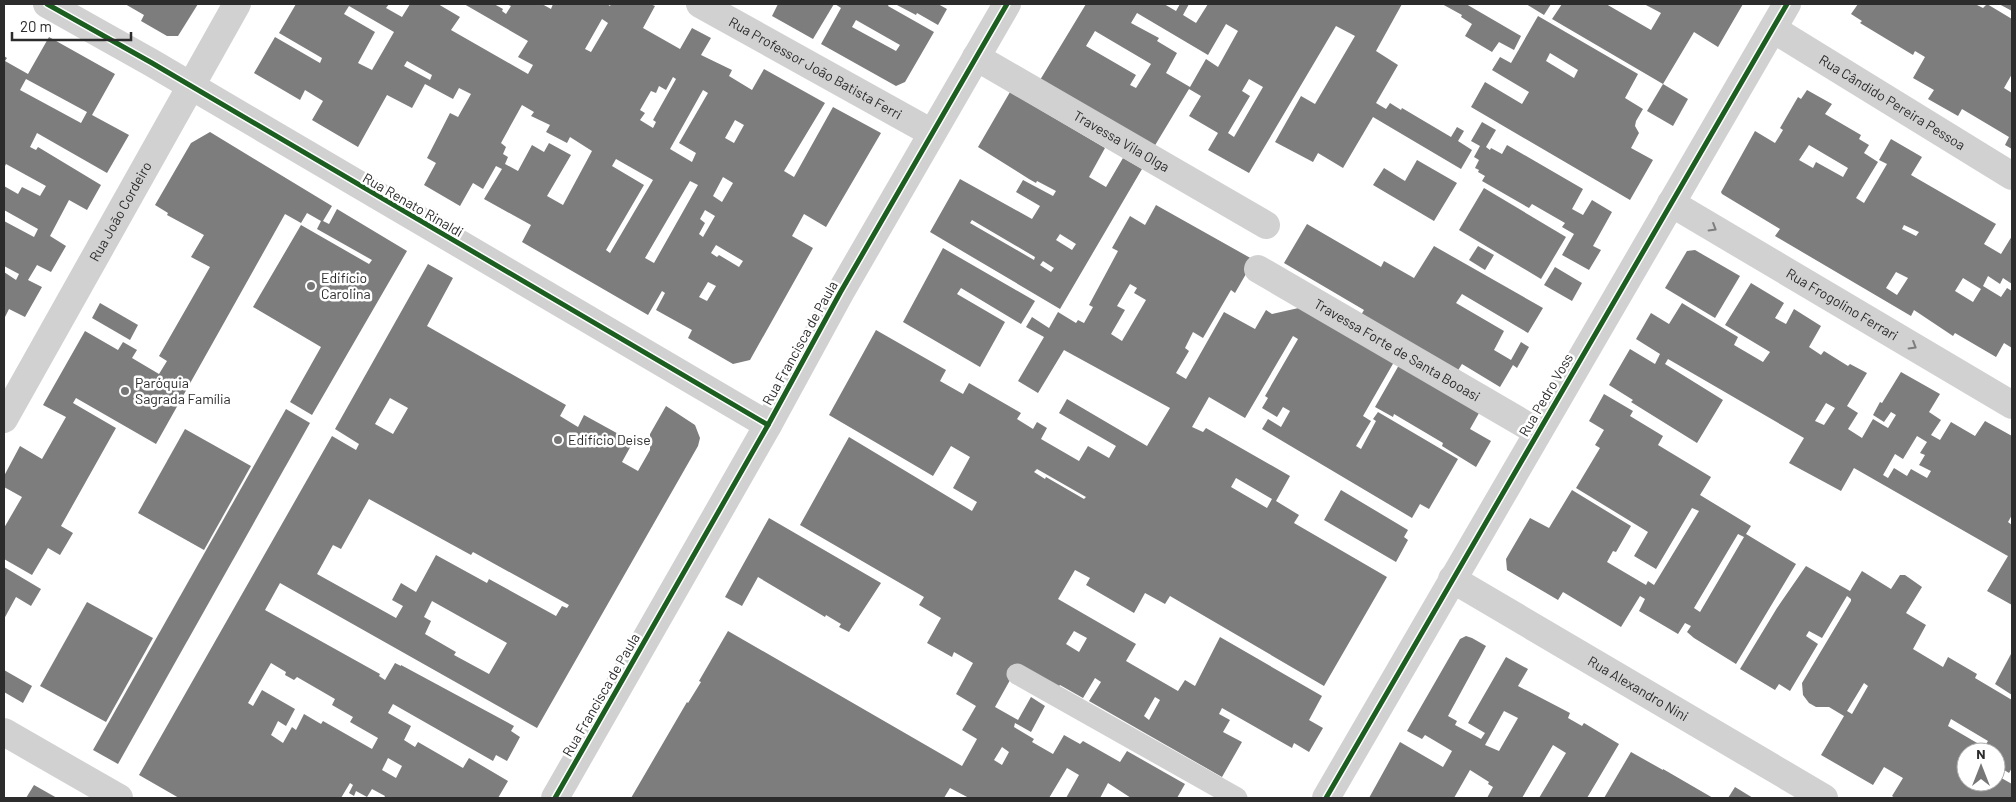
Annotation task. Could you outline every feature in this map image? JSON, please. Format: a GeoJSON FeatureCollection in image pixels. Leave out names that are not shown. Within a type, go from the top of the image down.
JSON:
{"type":"FeatureCollection","features":[{"type":"Feature","properties":{"kind":"street","name":"Rua Renato Rinaldi"},"geometry":{"type":"LineString","coordinates":[[47,4],[191,86],[768,425]]}},
{"type":"Feature","properties":{"kind":"street","name":"Rua João Cordeiro"},"geometry":{"type":"LineString","coordinates":[[4,419],[237,4]]}},
{"type":"Feature","properties":{"kind":"street","name":"Rua Professor João Batista Ferri"},"geometry":{"type":"LineString","coordinates":[[700,4],[932,134]]}},
{"type":"Feature","properties":{"kind":"street","name":"Rua Francisca de Paula"},"geometry":{"type":"LineString","coordinates":[[555,798],[768,425],[840,293],[1007,4]]}},
{"type":"Feature","properties":{"kind":"street","name":"Rua Pedro Voss"},"geometry":{"type":"LineString","coordinates":[[1326,798],[1787,4]]}},
{"type":"Feature","properties":{"kind":"street","name":"Rua Cândido Pereira Pessoa"},"geometry":{"type":"LineString","coordinates":[[1773,28],[2012,176]]}},
{"type":"Feature","properties":{"kind":"street","name":"Travessa Vila Olga"},"geometry":{"type":"LineString","coordinates":[[976,57],[1266,225]]}},
{"type":"Feature","properties":{"kind":"street","name":"Rua Frogolino Ferrari"},"geometry":{"type":"LineString","coordinates":[[1671,203],[2012,405]]}},
{"type":"Feature","properties":{"kind":"street","name":"Travessa Forte de Santa Booasi"},"geometry":{"type":"LineString","coordinates":[[1258,269],[1538,432]]}},
{"type":"Feature","properties":{"kind":"street","name":"Rua Alexandro Nini"},"geometry":{"type":"LineString","coordinates":[[1452,579],[1824,798]]}},
{"type":"Feature","properties":{"kind":"street"},"geometry":{"type":"LineString","coordinates":[[4,732],[119,798]]}},
{"type":"Feature","properties":{"kind":"lane"},"geometry":{"type":"LineString","coordinates":[[1017,674],[1237,798]]}},
{"type":"Feature","properties":{"kind":"building"},"geometry":{"type":"Polygon","coordinates":[[[125,4],[198,4],[178,36],[167,36],[141,21],[144,15],[125,4]]]}},
{"type":"Feature","properties":{"kind":"building"},"geometry":{"type":"Polygon","coordinates":[[[296,4],[389,4],[386,8],[402,17],[410,4],[438,4],[460,17],[451,30],[528,74],[533,65],[518,57],[528,41],[464,4],[494,4],[503,9],[502,11],[506,14],[511,6],[506,4],[542,4],[551,9],[553,4],[607,4],[610,6],[611,4],[650,4],[655,6],[643,28],[680,49],[692,28],[711,38],[701,55],[732,70],[729,76],[752,90],[764,69],[825,103],[784,171],[794,177],[833,107],[881,133],[826,227],[804,214],[792,236],[813,248],[750,360],[733,364],[688,338],[692,330],[656,310],[665,293],[662,291],[648,315],[522,242],[531,225],[484,199],[502,169],[496,166],[483,189],[473,183],[460,206],[424,185],[436,163],[427,158],[450,113],[458,117],[471,94],[459,88],[453,99],[425,84],[412,108],[387,95],[358,147],[312,120],[323,101],[305,90],[300,100],[254,73],[275,37],[320,63],[322,58],[279,33],[296,4]],[[349,6],[344,14],[375,32],[358,63],[372,70],[394,32],[349,6]],[[602,19],[585,49],[591,52],[608,23],[602,19]],[[407,61],[404,66],[430,80],[432,75],[407,61]],[[673,77],[666,90],[659,86],[656,93],[651,91],[640,110],[645,113],[640,120],[653,128],[656,122],[653,120],[676,79],[673,77]],[[703,90],[670,149],[692,162],[696,153],[679,143],[708,93],[703,90]],[[522,105],[501,143],[506,147],[503,154],[508,157],[505,164],[518,171],[532,145],[544,152],[549,143],[571,155],[547,196],[563,205],[592,151],[570,137],[567,143],[546,132],[550,125],[531,116],[534,112],[522,105]],[[735,120],[725,138],[734,143],[744,125],[735,120]],[[616,159],[612,166],[644,185],[606,250],[610,253],[653,180],[616,159]],[[723,177],[713,196],[722,202],[733,183],[723,177]],[[690,181],[645,258],[654,263],[698,185],[690,181]],[[705,210],[700,219],[705,223],[699,234],[703,237],[715,216],[705,210]],[[716,245],[711,253],[717,257],[719,255],[739,267],[743,261],[716,245]],[[708,282],[699,297],[707,301],[716,286],[708,282]]]}},
{"type":"Feature","properties":{"kind":"building"},"geometry":{"type":"Polygon","coordinates":[[[778,4],[834,4],[813,39],[772,16],[778,4]]]}},
{"type":"Feature","properties":{"kind":"building"},"geometry":{"type":"Polygon","coordinates":[[[835,4],[889,4],[888,6],[934,32],[905,82],[896,86],[821,44],[841,8],[835,4]],[[856,20],[852,27],[896,51],[900,45],[856,20]]]}},
{"type":"Feature","properties":{"kind":"building"},"geometry":{"type":"Polygon","coordinates":[[[895,4],[938,4],[947,9],[938,25],[917,13],[916,15],[895,4]]]}},
{"type":"Feature","properties":{"kind":"building"},"geometry":{"type":"Polygon","coordinates":[[[1086,4],[1164,4],[1176,11],[1180,4],[1189,4],[1183,15],[1196,23],[1208,4],[1402,4],[1376,51],[1398,65],[1376,103],[1386,109],[1390,103],[1401,110],[1402,108],[1451,137],[1457,127],[1464,131],[1458,141],[1472,150],[1461,169],[1373,117],[1343,168],[1318,153],[1313,162],[1275,142],[1301,96],[1315,104],[1355,36],[1336,26],[1249,173],[1208,150],[1218,133],[1189,116],[1201,96],[1189,89],[1154,147],[1040,80],[1086,4]],[[1137,13],[1131,23],[1159,38],[1157,41],[1177,53],[1166,73],[1190,87],[1206,59],[1218,67],[1238,31],[1226,24],[1208,55],[1137,13]],[[1095,31],[1086,46],[1136,75],[1130,85],[1136,88],[1151,64],[1095,31]],[[1249,79],[1242,91],[1250,96],[1228,133],[1234,137],[1263,87],[1249,79]]]}},
{"type":"Feature","properties":{"kind":"building"},"geometry":{"type":"Polygon","coordinates":[[[1442,4],[1466,4],[1521,36],[1514,50],[1499,42],[1492,52],[1465,36],[1472,24],[1461,17],[1462,15],[1442,4]]]}},
{"type":"Feature","properties":{"kind":"building"},"geometry":{"type":"Polygon","coordinates":[[[1526,4],[1551,4],[1544,15],[1526,4]]]}},
{"type":"Feature","properties":{"kind":"building"},"geometry":{"type":"Polygon","coordinates":[[[1562,4],[1606,4],[1651,30],[1661,13],[1644,4],[1743,4],[1718,47],[1694,32],[1663,84],[1552,19],[1562,4]]]}},
{"type":"Feature","properties":{"kind":"building"},"geometry":{"type":"Polygon","coordinates":[[[1858,4],[1975,4],[1983,8],[1987,4],[2012,19],[2012,74],[2004,88],[2012,93],[2012,149],[2005,145],[2009,137],[1994,128],[1962,109],[1958,116],[1928,99],[1934,90],[1913,78],[1925,57],[1915,51],[1913,55],[1860,23],[1862,21],[1851,14],[1858,4]]]}},
{"type":"Feature","properties":{"kind":"building"},"geometry":{"type":"Polygon","coordinates":[[[1999,4],[2012,4],[2012,11],[1999,4]]]}},
{"type":"Feature","properties":{"kind":"building"},"geometry":{"type":"Polygon","coordinates":[[[1538,16],[1638,74],[1625,98],[1643,109],[1635,126],[1639,133],[1631,148],[1653,160],[1630,200],[1471,107],[1485,82],[1522,104],[1529,92],[1492,70],[1500,57],[1511,63],[1538,16]],[[1550,53],[1546,61],[1574,78],[1578,70],[1550,53]]]}},
{"type":"Feature","properties":{"kind":"building"},"geometry":{"type":"Polygon","coordinates":[[[49,37],[115,74],[92,115],[129,135],[107,173],[37,133],[30,147],[36,150],[38,147],[101,185],[87,210],[69,200],[50,236],[66,246],[51,272],[37,265],[28,280],[42,287],[25,317],[9,309],[4,319],[4,272],[16,280],[19,274],[4,266],[4,221],[34,237],[38,229],[4,210],[4,186],[18,194],[22,187],[40,196],[46,186],[6,164],[4,168],[4,56],[7,58],[5,61],[28,74],[49,37]],[[26,79],[20,90],[81,123],[87,112],[26,79]]]}},
{"type":"Feature","properties":{"kind":"building"},"geometry":{"type":"Polygon","coordinates":[[[1663,84],[1688,99],[1673,126],[1647,111],[1663,84]]]}},
{"type":"Feature","properties":{"kind":"building"},"geometry":{"type":"Polygon","coordinates":[[[1807,90],[1832,104],[1825,114],[1861,135],[1859,139],[1869,145],[1864,153],[1878,162],[1856,198],[1864,203],[1887,164],[1879,160],[1891,139],[1922,157],[1911,175],[1996,224],[1984,244],[2001,254],[2012,236],[2012,284],[2003,278],[2000,284],[1988,276],[1983,286],[2001,297],[2007,288],[2012,291],[2012,348],[2004,343],[1996,357],[1955,333],[1953,336],[1914,310],[1911,316],[1775,236],[1780,229],[1722,194],[1721,192],[1755,131],[1775,143],[1783,130],[1780,128],[1798,97],[1801,99],[1807,90]],[[1809,145],[1799,160],[1813,168],[1816,162],[1843,177],[1848,168],[1809,145]],[[1904,225],[1902,229],[1916,236],[1919,232],[1904,225]],[[1896,272],[1886,288],[1897,295],[1908,278],[1896,272]],[[1963,278],[1955,291],[1973,302],[1981,289],[1963,278]]]}},
{"type":"Feature","properties":{"kind":"building"},"geometry":{"type":"Polygon","coordinates":[[[1010,92],[1105,148],[1089,177],[1106,187],[1123,158],[1142,169],[1060,309],[930,232],[960,179],[1032,219],[1040,206],[1016,192],[1023,180],[1053,196],[1056,191],[1037,181],[1036,183],[978,147],[1010,92]],[[972,220],[970,223],[1034,260],[1035,257],[972,220]],[[1060,234],[1056,240],[1072,250],[1076,244],[1060,234]],[[1043,261],[1040,265],[1051,272],[1054,268],[1043,261]]]}},
{"type":"Feature","properties":{"kind":"building"},"geometry":{"type":"Polygon","coordinates":[[[1482,122],[1496,130],[1486,147],[1490,150],[1491,148],[1502,154],[1507,145],[1583,189],[1572,209],[1583,215],[1592,200],[1612,212],[1593,246],[1601,250],[1589,270],[1562,255],[1574,234],[1562,227],[1565,223],[1532,204],[1529,208],[1482,181],[1485,176],[1475,168],[1479,160],[1474,157],[1480,146],[1471,141],[1482,122]]]}},
{"type":"Feature","properties":{"kind":"building"},"geometry":{"type":"Polygon","coordinates":[[[210,132],[332,206],[323,221],[329,224],[337,209],[407,251],[312,415],[290,402],[321,347],[253,307],[301,225],[369,264],[372,260],[317,229],[321,221],[307,213],[301,223],[285,214],[156,444],[76,398],[73,403],[116,428],[61,526],[73,533],[60,555],[48,548],[32,575],[4,559],[4,528],[22,497],[4,487],[4,476],[20,446],[42,459],[66,417],[43,405],[85,331],[118,350],[123,342],[137,350],[132,358],[159,374],[167,361],[159,356],[210,267],[191,257],[204,235],[167,215],[168,213],[155,205],[191,143],[210,132]]]}},
{"type":"Feature","properties":{"kind":"building"},"geometry":{"type":"Polygon","coordinates":[[[1417,160],[1457,183],[1434,221],[1373,185],[1384,168],[1405,181],[1417,160]]]}},
{"type":"Feature","properties":{"kind":"building"},"geometry":{"type":"Polygon","coordinates":[[[1484,188],[1566,237],[1541,279],[1459,230],[1484,188]]]}},
{"type":"Feature","properties":{"kind":"building"},"geometry":{"type":"Polygon","coordinates":[[[1156,205],[1254,260],[1235,293],[1231,290],[1203,338],[1193,332],[1185,348],[1189,351],[1176,373],[1186,379],[1224,312],[1255,329],[1266,310],[1272,314],[1303,307],[1394,362],[1363,416],[1371,421],[1356,446],[1361,449],[1376,421],[1373,419],[1378,412],[1458,459],[1429,509],[1420,504],[1412,518],[1262,429],[1268,419],[1281,427],[1290,411],[1283,407],[1277,417],[1262,408],[1268,398],[1265,396],[1298,339],[1293,336],[1245,418],[1209,397],[1192,427],[1203,432],[1206,428],[1290,476],[1276,501],[1299,515],[1294,523],[1387,577],[1324,686],[1170,596],[1165,604],[1145,593],[1134,613],[1086,585],[1090,578],[1075,570],[1058,599],[1136,644],[1126,661],[1178,691],[1185,680],[1195,686],[1220,637],[1322,696],[1309,720],[1323,728],[1309,752],[1294,743],[1292,748],[1222,708],[1219,714],[1230,720],[1223,732],[1242,742],[1222,777],[1089,701],[1101,682],[1095,678],[1083,698],[1060,685],[1058,687],[1019,664],[995,707],[1018,720],[1031,697],[1045,706],[1031,732],[1015,723],[1014,727],[1034,739],[1032,742],[1053,754],[1064,735],[1080,744],[1083,741],[1120,762],[1127,751],[1185,784],[1177,798],[1131,798],[1108,783],[1100,798],[1066,798],[1079,775],[1067,768],[1049,798],[969,798],[950,788],[944,798],[631,798],[687,702],[701,682],[699,681],[728,631],[962,766],[977,739],[962,730],[976,706],[956,694],[973,663],[954,652],[952,657],[927,643],[941,618],[919,605],[924,597],[800,525],[849,437],[972,511],[977,502],[953,488],[970,457],[951,446],[933,476],[829,415],[876,330],[946,370],[940,381],[963,394],[969,383],[1021,413],[1017,419],[1033,429],[1037,422],[1047,428],[1041,439],[1079,461],[1088,446],[1109,458],[1116,446],[1059,413],[1067,399],[1147,446],[1170,408],[1064,350],[1038,393],[1018,381],[1044,337],[1026,327],[1032,317],[1049,328],[1058,312],[1076,323],[1078,320],[1084,323],[1093,307],[1089,305],[1118,251],[1112,248],[1130,216],[1145,225],[1156,205]],[[1130,284],[1117,306],[1125,310],[1111,334],[1122,341],[1146,300],[1134,293],[1137,288],[1130,284]],[[1037,469],[1034,472],[1045,479],[1046,477],[1084,499],[1086,497],[1037,469]],[[1236,478],[1231,487],[1267,508],[1272,499],[1236,478]],[[1074,631],[1066,644],[1079,652],[1087,638],[1074,631]],[[1155,697],[1144,716],[1149,720],[1160,700],[1155,697]],[[1002,747],[994,760],[1002,765],[1009,752],[1002,747]]]}},
{"type":"Feature","properties":{"kind":"building"},"geometry":{"type":"Polygon","coordinates":[[[1307,224],[1381,267],[1384,261],[1414,278],[1434,246],[1543,308],[1528,333],[1462,294],[1456,303],[1504,331],[1494,350],[1511,360],[1521,342],[1529,347],[1517,368],[1513,365],[1500,387],[1462,364],[1457,372],[1361,315],[1364,310],[1284,263],[1307,224]]]}},
{"type":"Feature","properties":{"kind":"building"},"geometry":{"type":"Polygon","coordinates":[[[1478,246],[1494,255],[1485,270],[1469,260],[1478,246]]]}},
{"type":"Feature","properties":{"kind":"building"},"geometry":{"type":"Polygon","coordinates":[[[943,248],[1035,301],[1021,324],[961,288],[957,294],[1005,322],[980,367],[903,322],[943,248]]]}},
{"type":"Feature","properties":{"kind":"building"},"geometry":{"type":"Polygon","coordinates":[[[1695,250],[1740,276],[1715,318],[1665,288],[1687,251],[1695,250]]]}},
{"type":"Feature","properties":{"kind":"building"},"geometry":{"type":"Polygon","coordinates":[[[428,264],[453,278],[427,326],[566,405],[560,416],[578,427],[584,415],[633,442],[622,462],[638,471],[650,450],[650,434],[666,406],[695,425],[700,438],[698,446],[537,728],[280,583],[265,610],[380,674],[379,676],[385,680],[395,663],[401,665],[514,726],[511,731],[520,737],[507,761],[496,755],[493,761],[393,704],[388,713],[411,726],[404,740],[415,747],[418,742],[463,768],[469,758],[508,781],[498,798],[384,798],[385,796],[372,789],[367,797],[356,791],[354,796],[349,793],[353,785],[350,783],[341,798],[179,798],[139,775],[332,436],[356,450],[359,444],[335,429],[428,264]],[[390,398],[375,424],[393,434],[408,408],[390,398]],[[369,499],[341,549],[333,545],[317,574],[396,618],[403,606],[392,600],[401,583],[416,592],[436,555],[487,583],[489,579],[556,616],[562,606],[567,608],[569,605],[473,552],[471,555],[369,499]],[[432,601],[424,617],[431,621],[425,634],[456,652],[454,655],[489,674],[507,643],[432,601]],[[271,663],[248,703],[253,706],[262,690],[295,709],[286,726],[278,721],[271,735],[283,743],[292,727],[296,730],[304,714],[321,724],[323,721],[372,749],[378,738],[350,722],[353,717],[332,705],[335,699],[297,677],[294,680],[285,675],[286,672],[271,663]],[[388,758],[382,770],[396,778],[402,766],[388,758]]]}},
{"type":"Feature","properties":{"kind":"building"},"geometry":{"type":"Polygon","coordinates":[[[1555,267],[1582,283],[1572,301],[1544,285],[1555,267]]]}},
{"type":"Feature","properties":{"kind":"building"},"geometry":{"type":"Polygon","coordinates":[[[1751,283],[1784,303],[1775,318],[1786,324],[1794,309],[1821,326],[1809,347],[1821,355],[1824,351],[1848,366],[1850,364],[1867,373],[1847,406],[1858,413],[1848,429],[1862,438],[1873,419],[1888,428],[1896,415],[1891,412],[1884,422],[1873,415],[1901,372],[1940,394],[1929,412],[1941,420],[1931,435],[1940,440],[1951,422],[1975,436],[1985,421],[2012,436],[2012,515],[2008,522],[2012,525],[2012,605],[1987,591],[2008,556],[1854,468],[1841,491],[1789,463],[1804,438],[1668,359],[1665,364],[1723,400],[1697,443],[1631,402],[1633,400],[1609,385],[1630,349],[1655,364],[1660,354],[1636,339],[1651,313],[1669,324],[1682,303],[1738,337],[1734,345],[1763,362],[1770,352],[1725,325],[1751,283]],[[1826,403],[1815,421],[1824,425],[1835,408],[1826,403]],[[1917,436],[1903,459],[1895,454],[1883,475],[1888,478],[1894,468],[1907,476],[1911,469],[1927,478],[1931,471],[1919,465],[1925,455],[1920,453],[1927,442],[1917,436]]]}},
{"type":"Feature","properties":{"kind":"building"},"geometry":{"type":"Polygon","coordinates":[[[100,303],[138,325],[130,340],[92,318],[100,303]]]}},
{"type":"Feature","properties":{"kind":"building"},"geometry":{"type":"Polygon","coordinates":[[[1399,365],[1479,413],[1470,429],[1491,441],[1476,467],[1442,446],[1443,443],[1394,414],[1393,417],[1375,407],[1399,365]]]}},
{"type":"Feature","properties":{"kind":"building"},"geometry":{"type":"Polygon","coordinates":[[[1604,394],[1633,411],[1630,416],[1663,436],[1658,445],[1711,477],[1700,495],[1751,526],[1746,534],[1796,564],[1736,664],[1694,638],[1687,632],[1691,626],[1685,623],[1678,634],[1639,611],[1645,599],[1640,596],[1621,627],[1563,592],[1558,600],[1507,570],[1506,559],[1530,518],[1549,528],[1572,490],[1631,526],[1616,552],[1613,551],[1607,562],[1646,585],[1648,581],[1654,585],[1699,511],[1692,508],[1656,569],[1634,556],[1648,532],[1576,488],[1600,448],[1595,445],[1604,430],[1589,421],[1604,394]],[[1738,534],[1694,608],[1700,612],[1744,537],[1738,534]]]}},
{"type":"Feature","properties":{"kind":"building"},"geometry":{"type":"Polygon","coordinates":[[[286,409],[310,423],[118,764],[93,750],[286,409]]]}},
{"type":"Feature","properties":{"kind":"building"},"geometry":{"type":"Polygon","coordinates":[[[185,429],[251,466],[204,550],[138,513],[185,429]]]}},
{"type":"Feature","properties":{"kind":"building"},"geometry":{"type":"Polygon","coordinates":[[[1341,490],[1408,530],[1404,537],[1408,540],[1396,562],[1324,520],[1341,490]]]}},
{"type":"Feature","properties":{"kind":"building"},"geometry":{"type":"Polygon","coordinates":[[[769,518],[881,583],[849,632],[839,627],[841,624],[826,615],[825,617],[758,577],[742,606],[725,597],[769,518]]]}},
{"type":"Feature","properties":{"kind":"building"},"geometry":{"type":"Polygon","coordinates":[[[1806,566],[1850,591],[1862,571],[1891,589],[1900,575],[1905,575],[1922,587],[1906,613],[1926,625],[1913,649],[1943,667],[1948,657],[1977,674],[1975,678],[2012,700],[2012,768],[2009,773],[2006,771],[2006,742],[1987,742],[1951,719],[1948,726],[1975,742],[1956,742],[1956,792],[2006,792],[2006,781],[2012,784],[2012,798],[1895,798],[1892,796],[1903,778],[1884,767],[1873,785],[1821,755],[1844,716],[1829,707],[1816,707],[1809,703],[1803,695],[1802,683],[1851,601],[1847,596],[1822,638],[1809,631],[1806,636],[1818,644],[1790,691],[1779,684],[1775,690],[1740,669],[1777,608],[1806,566]],[[1864,683],[1847,711],[1852,714],[1868,686],[1864,683]]]}},
{"type":"Feature","properties":{"kind":"building"},"geometry":{"type":"Polygon","coordinates":[[[4,567],[41,589],[31,606],[16,597],[4,619],[4,567]]]}},
{"type":"Feature","properties":{"kind":"building"},"geometry":{"type":"Polygon","coordinates":[[[87,602],[153,638],[106,722],[40,686],[87,602]]]}},
{"type":"Feature","properties":{"kind":"building"},"geometry":{"type":"Polygon","coordinates":[[[1466,636],[1486,646],[1448,716],[1457,721],[1455,725],[1481,739],[1485,733],[1468,723],[1506,657],[1528,669],[1518,686],[1570,713],[1568,718],[1582,726],[1584,723],[1619,744],[1587,798],[1539,798],[1566,753],[1553,745],[1522,798],[1487,798],[1493,787],[1488,784],[1489,782],[1470,770],[1454,798],[1369,798],[1400,742],[1443,767],[1452,751],[1425,735],[1422,739],[1407,731],[1460,639],[1466,636]],[[1504,711],[1485,745],[1499,751],[1518,718],[1504,711]]]}},
{"type":"Feature","properties":{"kind":"building"},"geometry":{"type":"Polygon","coordinates":[[[2012,652],[2012,695],[1995,684],[2012,652]]]}},
{"type":"Feature","properties":{"kind":"building"},"geometry":{"type":"Polygon","coordinates":[[[4,670],[32,686],[23,703],[4,692],[4,670]]]}},
{"type":"Feature","properties":{"kind":"building"},"geometry":{"type":"Polygon","coordinates":[[[1631,752],[1663,769],[1713,798],[1604,798],[1631,752]]]}},
{"type":"Feature","properties":{"kind":"building"},"geometry":{"type":"Polygon","coordinates":[[[34,785],[57,798],[26,798],[34,785]]]}},
{"type":"Feature","properties":{"kind":"building"},"geometry":{"type":"Polygon","coordinates":[[[1735,787],[1753,798],[1728,798],[1735,787]]]}},
{"type":"Feature","properties":{"kind":"cycle path"},"geometry":{"type":"LineString","coordinates":[[47,4],[152,63],[768,425]]}},
{"type":"Feature","properties":{"kind":"cycle path"},"geometry":{"type":"LineString","coordinates":[[555,798],[768,425],[840,293],[1007,4]]}},
{"type":"Feature","properties":{"kind":"cycle path"},"geometry":{"type":"LineString","coordinates":[[1326,798],[1787,4]]}},
{"type":"Feature","properties":{"kind":"place","name":"Edifício Carolina"},"geometry":{"type":"Point","coordinates":[311,286]}},
{"type":"Feature","properties":{"kind":"place","name":"Paróquia Sagrada Família"},"geometry":{"type":"Point","coordinates":[125,391]}},
{"type":"Feature","properties":{"kind":"place","name":"Edifício Deise"},"geometry":{"type":"Point","coordinates":[558,440]}}]}
